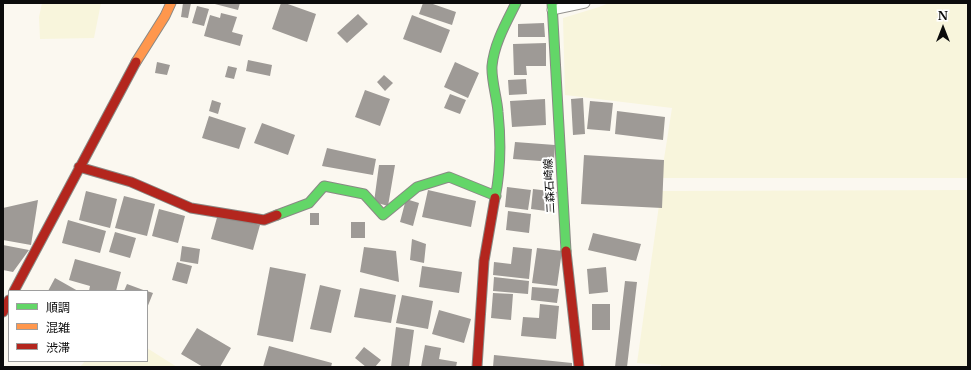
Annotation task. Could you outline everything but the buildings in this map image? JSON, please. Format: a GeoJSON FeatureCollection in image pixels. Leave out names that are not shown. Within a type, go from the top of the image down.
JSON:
{"type":"FeatureCollection","features":[{"type":"Feature","properties":{"kind":"street"},"geometry":{"type":"LineString","coordinates":[[15,290],[131,70],[165,16],[171,3]]}},
{"type":"Feature","properties":{"kind":"street"},"geometry":{"type":"LineString","coordinates":[[477,367],[484,261],[499,177],[501,142],[492,67],[495,51],[503,29],[516,3]]}},
{"type":"Feature","properties":{"kind":"street","name":"二森石崎線"},"geometry":{"type":"LineString","coordinates":[[552,7],[565,243],[579,367]]}},
{"type":"Feature","properties":{"kind":"street"},"geometry":{"type":"LineString","coordinates":[[79,167],[131,182],[191,208],[264,220],[309,203],[324,186],[364,194],[383,215],[417,187],[449,177],[496,196]]}},
{"type":"Feature","properties":{"kind":"street"},"geometry":{"type":"LineString","coordinates":[[3,312],[8,302]]}},
{"type":"Feature","properties":{"kind":"lane"},"geometry":{"type":"LineString","coordinates":[[552,7],[586,3]]}},
{"type":"Feature","properties":{"kind":"shaded area"},"geometry":{"type":"Polygon","coordinates":[[[42,3],[101,3],[94,38],[40,39],[39,17],[42,3]]]}},
{"type":"Feature","properties":{"kind":"shaded area"},"geometry":{"type":"Polygon","coordinates":[[[609,3],[968,3],[968,178],[661,178],[672,108],[565,95],[563,18],[609,3]]]}},
{"type":"Feature","properties":{"kind":"shaded area"},"geometry":{"type":"Polygon","coordinates":[[[968,190],[968,367],[661,367],[661,365],[637,363],[661,191],[968,190]]]}},
{"type":"Feature","properties":{"kind":"shaded area"},"geometry":{"type":"Polygon","coordinates":[[[148,349],[177,367],[80,367],[84,362],[148,362],[148,349]]]}},
{"type":"Feature","properties":{"kind":"traffic: fast"},"geometry":{"type":"LineString","coordinates":[[495,198],[499,166],[500,134],[492,77],[492,66],[498,42],[516,3]]}},
{"type":"Feature","properties":{"kind":"traffic: fast"},"geometry":{"type":"LineString","coordinates":[[552,3],[566,251]]}},
{"type":"Feature","properties":{"kind":"traffic: fast"},"geometry":{"type":"LineString","coordinates":[[277,215],[309,203],[324,186],[364,194],[383,215],[417,187],[449,177],[496,196]]}},
{"type":"Feature","properties":{"kind":"traffic: slow"},"geometry":{"type":"LineString","coordinates":[[136,62],[165,16],[171,3]]}},
{"type":"Feature","properties":{"kind":"traffic: jam"},"geometry":{"type":"LineString","coordinates":[[15,290],[136,62]]}},
{"type":"Feature","properties":{"kind":"traffic: jam"},"geometry":{"type":"LineString","coordinates":[[79,167],[131,182],[191,208],[264,220],[277,215]]}},
{"type":"Feature","properties":{"kind":"traffic: jam"},"geometry":{"type":"LineString","coordinates":[[477,367],[484,261],[495,198]]}},
{"type":"Feature","properties":{"kind":"traffic: jam"},"geometry":{"type":"LineString","coordinates":[[566,251],[579,367]]}},
{"type":"Feature","properties":{"kind":"traffic: jam"},"geometry":{"type":"LineString","coordinates":[[3,312],[8,302]]}}]}
